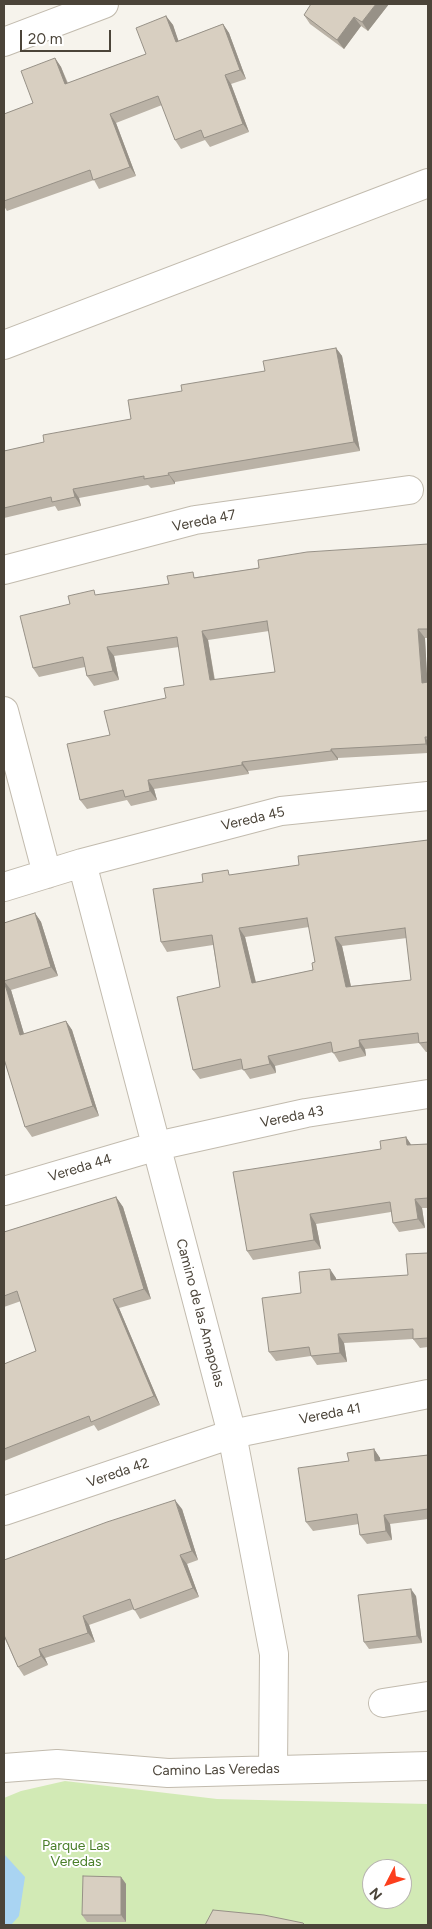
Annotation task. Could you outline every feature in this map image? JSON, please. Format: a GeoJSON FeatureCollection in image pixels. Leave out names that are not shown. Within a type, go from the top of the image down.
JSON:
{"type":"FeatureCollection","features":[{"type":"Feature","properties":{"kind":"street"},"geometry":{"type":"LineString","coordinates":[[4,42],[104,4]]}},
{"type":"Feature","properties":{"kind":"street"},"geometry":{"type":"LineString","coordinates":[[4,345],[428,183]]}},
{"type":"Feature","properties":{"kind":"street","name":"Vereda 47"},"geometry":{"type":"LineString","coordinates":[[4,570],[195,520],[409,490]]}},
{"type":"Feature","properties":{"kind":"street"},"geometry":{"type":"LineString","coordinates":[[4,711],[47,874]]}},
{"type":"Feature","properties":{"kind":"street","name":"Vereda 45"},"geometry":{"type":"LineString","coordinates":[[4,887],[82,863],[281,811],[428,796]]}},
{"type":"Feature","properties":{"kind":"street","name":"Camino de las Amapolas"},"geometry":{"type":"LineString","coordinates":[[82,863],[232,1434],[274,1654],[273,1770]]}},
{"type":"Feature","properties":{"kind":"street","name":"Vereda 43"},"geometry":{"type":"LineString","coordinates":[[156,1146],[306,1113],[428,1094]]}},
{"type":"Feature","properties":{"kind":"street","name":"Vereda 44"},"geometry":{"type":"LineString","coordinates":[[4,1191],[156,1146]]}},
{"type":"Feature","properties":{"kind":"street","name":"Vereda 41"},"geometry":{"type":"LineString","coordinates":[[232,1434],[428,1394]]}},
{"type":"Feature","properties":{"kind":"street","name":"Vereda 42"},"geometry":{"type":"LineString","coordinates":[[4,1511],[232,1434]]}},
{"type":"Feature","properties":{"kind":"street"},"geometry":{"type":"LineString","coordinates":[[383,1703],[428,1696]]}},
{"type":"Feature","properties":{"kind":"street","name":"Camino Las Veredas"},"geometry":{"type":"LineString","coordinates":[[4,1768],[57,1764],[168,1773],[428,1766]]}},
{"type":"Feature","properties":{"kind":"green space","name":"Parque Las Veredas"},"geometry":{"type":"Polygon","coordinates":[[[65,1781],[217,1799],[428,1804],[428,1925],[4,1925],[4,1798],[21,1791],[65,1781]]]}},
{"type":"Feature","properties":{"kind":"water"},"geometry":{"type":"Polygon","coordinates":[[[4,1854],[25,1877],[19,1916],[11,1925],[4,1925],[4,1854]]]}},
{"type":"Feature","properties":{"kind":"building"},"geometry":{"type":"Polygon","coordinates":[[[311,4],[376,4],[362,22],[354,17],[337,40],[304,15],[311,4]]]}},
{"type":"Feature","properties":{"kind":"building"},"geometry":{"type":"Polygon","coordinates":[[[166,16],[176,42],[223,24],[240,70],[225,75],[243,124],[204,138],[201,130],[175,140],[158,96],[110,114],[130,167],[93,180],[90,170],[4,201],[4,114],[33,103],[21,71],[55,58],[65,84],[146,54],[136,28],[166,16]]]}},
{"type":"Feature","properties":{"kind":"building"},"geometry":{"type":"Polygon","coordinates":[[[336,348],[354,442],[168,473],[169,475],[144,479],[144,476],[73,489],[75,497],[52,502],[51,497],[4,508],[4,451],[44,442],[43,435],[131,419],[128,400],[182,391],[181,385],[265,371],[263,361],[336,348]]]}},
{"type":"Feature","properties":{"kind":"building"},"geometry":{"type":"Polygon","coordinates":[[[428,544],[428,629],[418,629],[422,683],[428,682],[428,737],[425,737],[426,744],[331,749],[331,751],[242,762],[242,765],[148,780],[150,791],[125,797],[123,790],[80,800],[67,744],[110,735],[104,711],[166,698],[164,688],[184,685],[177,637],[107,647],[113,671],[87,676],[83,657],[33,668],[20,616],[70,604],[68,596],[94,590],[95,595],[169,584],[167,576],[193,572],[194,578],[259,568],[258,560],[307,552],[428,544]],[[267,621],[202,631],[210,680],[275,672],[267,621]]]}},
{"type":"Feature","properties":{"kind":"building"},"geometry":{"type":"Polygon","coordinates":[[[428,840],[428,1042],[419,1043],[418,1033],[359,1040],[360,1047],[333,1053],[331,1042],[268,1056],[270,1064],[243,1070],[241,1059],[193,1070],[177,997],[220,987],[212,935],[161,942],[153,889],[203,882],[202,874],[228,870],[229,875],[299,865],[298,856],[428,840]],[[307,918],[239,928],[252,983],[313,970],[312,963],[315,962],[307,918]],[[405,928],[335,937],[346,987],[411,980],[405,928]]]}},
{"type":"Feature","properties":{"kind":"building"},"geometry":{"type":"Polygon","coordinates":[[[35,913],[51,967],[4,981],[4,923],[35,913]]]}},
{"type":"Feature","properties":{"kind":"building"},"geometry":{"type":"Polygon","coordinates":[[[4,981],[20,1035],[66,1021],[93,1106],[25,1127],[4,1059],[4,981]]]}},
{"type":"Feature","properties":{"kind":"building"},"geometry":{"type":"Polygon","coordinates":[[[406,1137],[407,1145],[428,1144],[428,1198],[415,1199],[418,1219],[393,1223],[390,1202],[310,1214],[314,1240],[247,1251],[233,1172],[381,1149],[380,1141],[406,1137]]]}},
{"type":"Feature","properties":{"kind":"building"},"geometry":{"type":"Polygon","coordinates":[[[116,1197],[144,1289],[113,1299],[154,1396],[91,1422],[89,1416],[4,1449],[4,1364],[36,1351],[17,1291],[4,1296],[4,1232],[116,1197]]]}},
{"type":"Feature","properties":{"kind":"building"},"geometry":{"type":"Polygon","coordinates":[[[428,1253],[428,1338],[413,1339],[413,1329],[338,1334],[340,1353],[311,1356],[309,1347],[269,1352],[262,1298],[301,1293],[299,1272],[330,1269],[331,1280],[408,1275],[406,1254],[428,1253]]]}},
{"type":"Feature","properties":{"kind":"building"},"geometry":{"type":"Polygon","coordinates":[[[374,1449],[375,1461],[428,1455],[428,1509],[384,1515],[386,1531],[360,1535],[357,1514],[306,1522],[298,1468],[349,1461],[347,1453],[374,1449]]]}},
{"type":"Feature","properties":{"kind":"building"},"geometry":{"type":"Polygon","coordinates":[[[175,1500],[192,1551],[180,1555],[193,1588],[134,1610],[130,1599],[83,1616],[88,1633],[39,1649],[41,1656],[18,1667],[4,1635],[4,1560],[107,1522],[175,1500]]]}},
{"type":"Feature","properties":{"kind":"building"},"geometry":{"type":"Polygon","coordinates":[[[411,1589],[417,1636],[364,1642],[358,1595],[411,1589]]]}},
{"type":"Feature","properties":{"kind":"building"},"geometry":{"type":"Polygon","coordinates":[[[83,1876],[121,1877],[121,1915],[82,1915],[83,1876]]]}},
{"type":"Feature","properties":{"kind":"building"},"geometry":{"type":"Polygon","coordinates":[[[213,1910],[264,1915],[305,1925],[205,1925],[213,1910]]]}}]}
